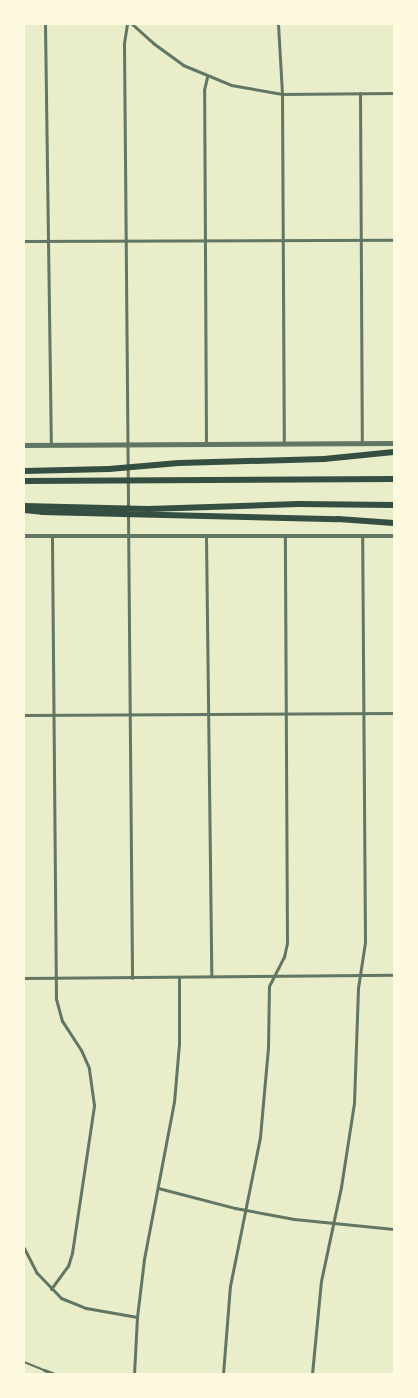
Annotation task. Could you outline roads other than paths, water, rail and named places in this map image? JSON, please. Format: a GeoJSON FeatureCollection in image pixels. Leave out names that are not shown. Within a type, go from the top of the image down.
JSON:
{"type":"FeatureCollection","features":[{"type":"Feature","properties":{"kind":"highway"},"geometry":{"type":"LineString","coordinates":[[24,471],[109,469],[179,462],[324,459],[394,452]]}},
{"type":"Feature","properties":{"kind":"highway"},"geometry":{"type":"LineString","coordinates":[[24,481],[394,479]]}},
{"type":"Feature","properties":{"kind":"highway"},"geometry":{"type":"LineString","coordinates":[[147,512],[298,504],[394,505]]}},
{"type":"Feature","properties":{"kind":"highway"},"geometry":{"type":"LineString","coordinates":[[24,508],[42,512],[147,512],[338,519],[394,523]]}},
{"type":"Feature","properties":{"kind":"street"},"geometry":{"type":"LineString","coordinates":[[45,24],[50,241],[51,445]]}},
{"type":"Feature","properties":{"kind":"street"},"geometry":{"type":"LineString","coordinates":[[127,24],[124,44],[132,978]]}},
{"type":"Feature","properties":{"kind":"street"},"geometry":{"type":"LineString","coordinates":[[132,24],[173,58],[207,77],[248,90],[282,94],[394,93]]}},
{"type":"Feature","properties":{"kind":"street"},"geometry":{"type":"LineString","coordinates":[[278,24],[282,94],[284,442]]}},
{"type":"Feature","properties":{"kind":"street"},"geometry":{"type":"LineString","coordinates":[[206,443],[204,90],[207,77]]}},
{"type":"Feature","properties":{"kind":"street"},"geometry":{"type":"LineString","coordinates":[[360,93],[362,443]]}},
{"type":"Feature","properties":{"kind":"street"},"geometry":{"type":"LineString","coordinates":[[24,242],[394,240]]}},
{"type":"Feature","properties":{"kind":"street"},"geometry":{"type":"LineString","coordinates":[[24,445],[284,442],[394,443]]}},
{"type":"Feature","properties":{"kind":"street"},"geometry":{"type":"LineString","coordinates":[[24,536],[394,536]]}},
{"type":"Feature","properties":{"kind":"street"},"geometry":{"type":"LineString","coordinates":[[51,1289],[68,1266],[72,1253],[94,1105],[89,1068],[59,1014],[56,978],[52,536]]}},
{"type":"Feature","properties":{"kind":"street"},"geometry":{"type":"LineString","coordinates":[[312,1374],[317,1304],[346,1156],[354,1103],[358,988],[365,942],[362,536]]}},
{"type":"Feature","properties":{"kind":"street"},"geometry":{"type":"LineString","coordinates":[[206,537],[211,976]]}},
{"type":"Feature","properties":{"kind":"street"},"geometry":{"type":"LineString","coordinates":[[223,1374],[230,1286],[260,1137],[268,1048],[269,986],[284,957],[287,944],[285,537]]}},
{"type":"Feature","properties":{"kind":"street"},"geometry":{"type":"LineString","coordinates":[[24,714],[394,713]]}},
{"type":"Feature","properties":{"kind":"street"},"geometry":{"type":"LineString","coordinates":[[24,978],[394,975]]}},
{"type":"Feature","properties":{"kind":"street"},"geometry":{"type":"LineString","coordinates":[[134,1374],[137,1318],[144,1259],[174,1102],[179,1044],[179,978]]}},
{"type":"Feature","properties":{"kind":"street"},"geometry":{"type":"LineString","coordinates":[[158,1188],[245,1210],[333,1224],[394,1229]]}},
{"type":"Feature","properties":{"kind":"street"},"geometry":{"type":"LineString","coordinates":[[24,1248],[37,1274],[51,1289],[74,1305],[137,1318]]}},
{"type":"Feature","properties":{"kind":"street"},"geometry":{"type":"LineString","coordinates":[[44,1370],[55,1374]]}},
{"type":"Feature","properties":{"kind":"lane"},"geometry":{"type":"LineString","coordinates":[[24,1362],[44,1370]]}}]}
